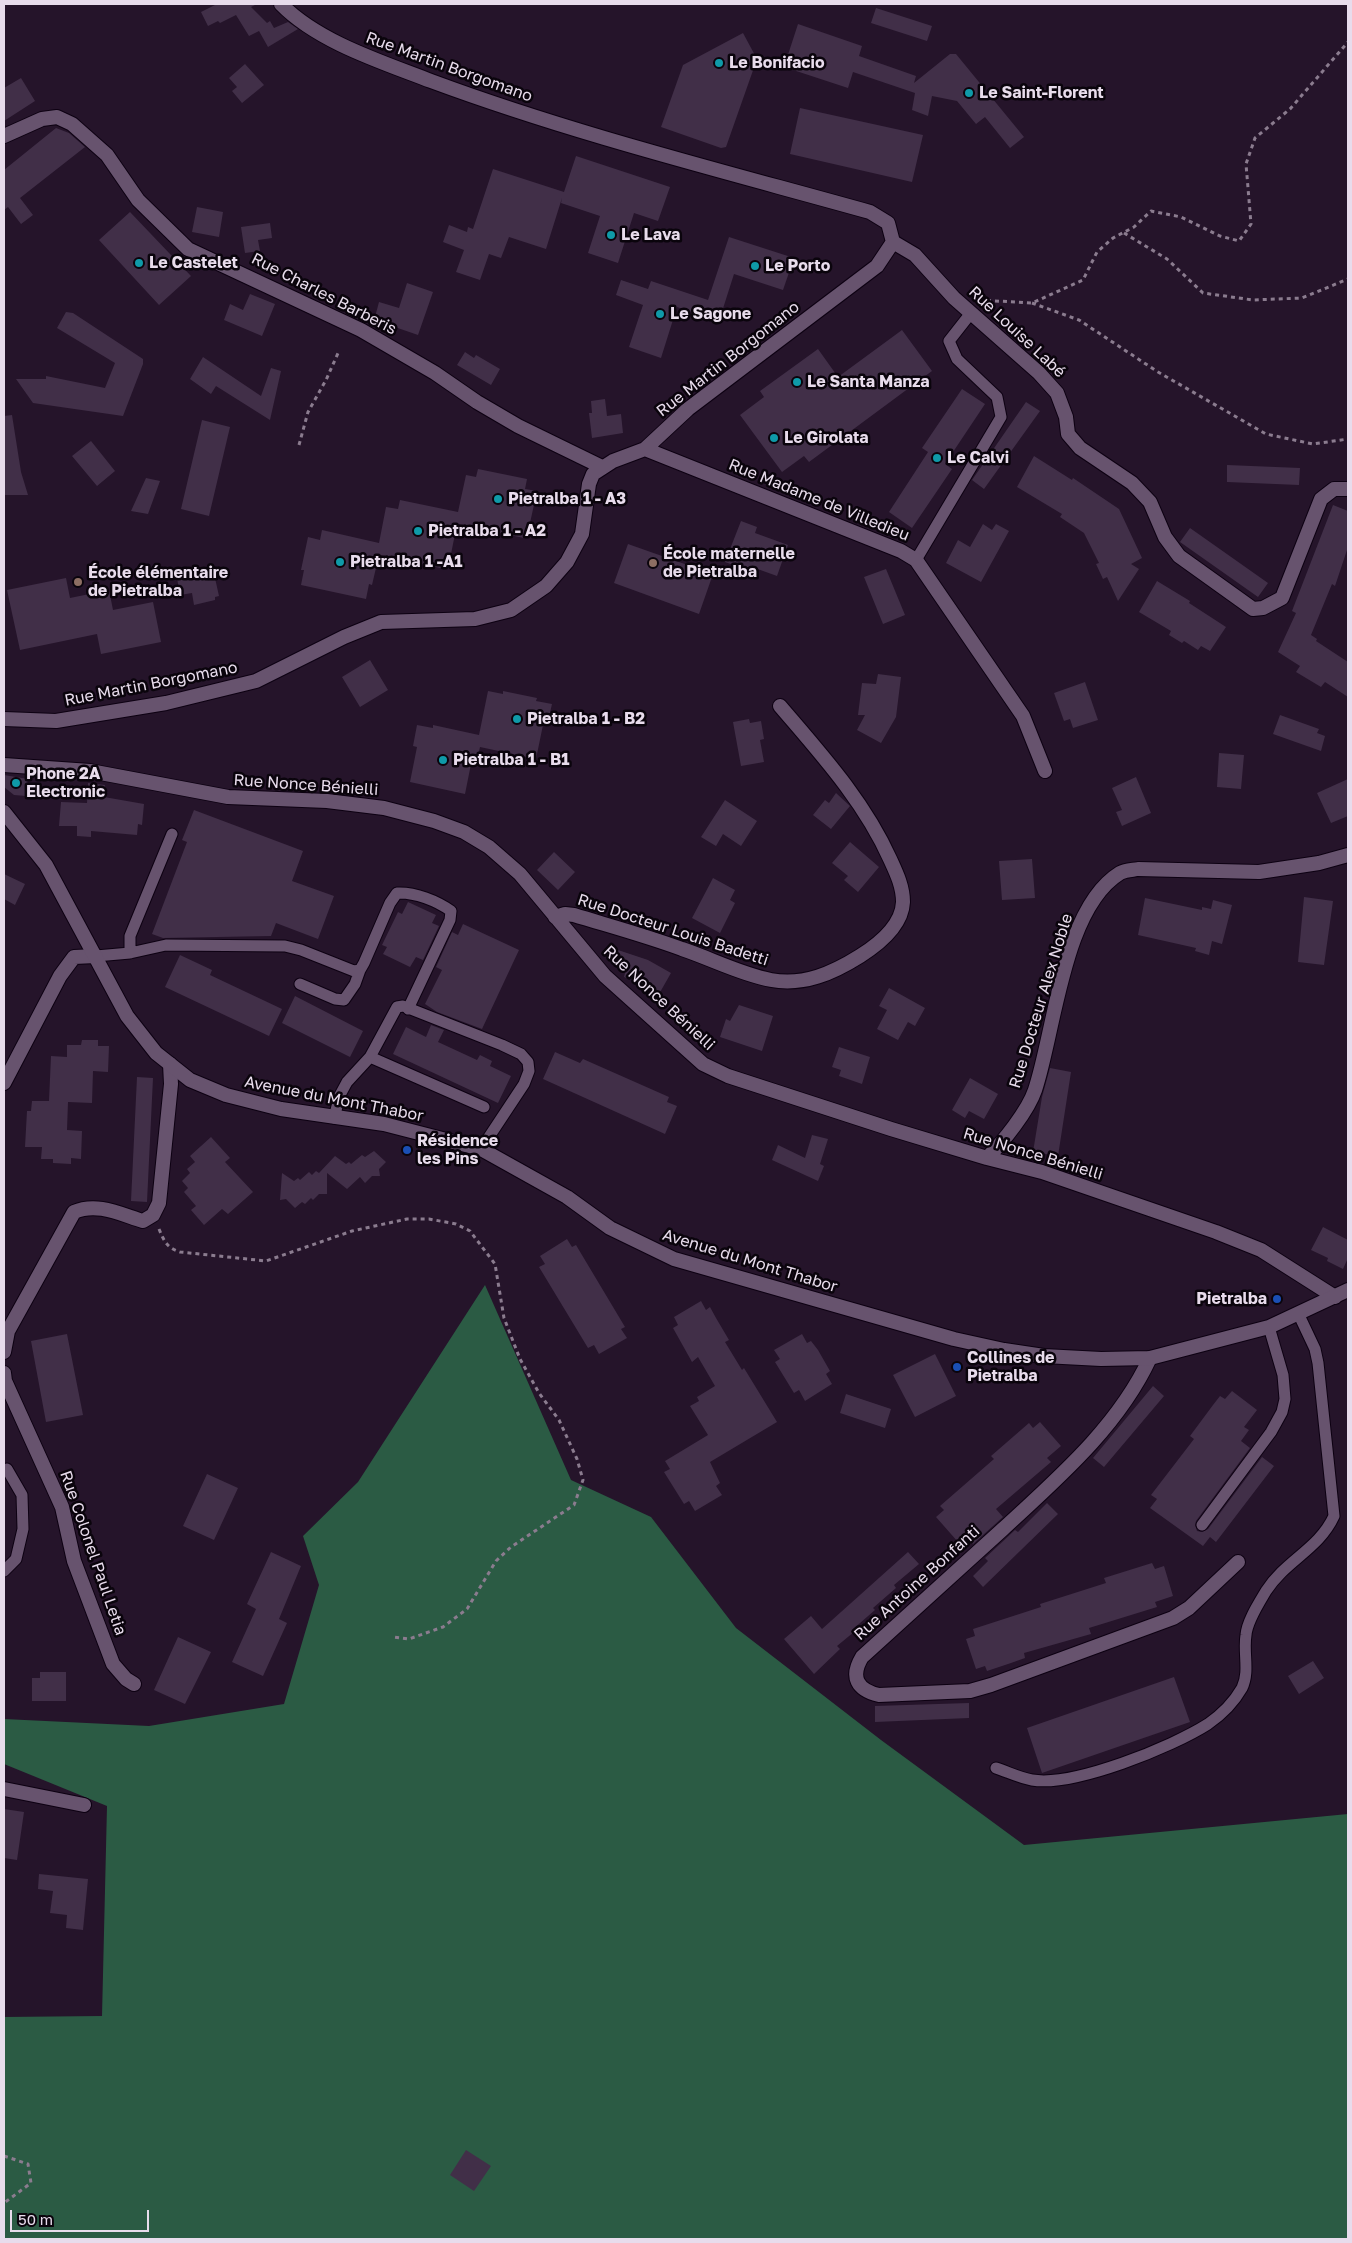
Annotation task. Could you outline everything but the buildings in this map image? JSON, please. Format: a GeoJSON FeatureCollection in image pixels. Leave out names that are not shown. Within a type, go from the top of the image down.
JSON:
{"type":"FeatureCollection","features":[{"type":"Feature","properties":{"kind":"street","name":"Rue Martin Borgomano"},"geometry":{"type":"LineString","coordinates":[[4,719],[56,721],[166,703],[256,681],[344,637],[381,622],[475,619],[511,610],[546,586],[567,562],[582,534],[589,484],[593,474],[602,467],[645,448],[688,409],[877,266],[893,242],[888,223],[870,212],[627,145],[471,96],[360,54],[295,18],[281,4]]}},
{"type":"Feature","properties":{"kind":"street","name":"Rue Charles Barberis"},"geometry":{"type":"LineString","coordinates":[[4,136],[42,119],[57,117],[72,124],[107,155],[138,200],[188,249],[361,330],[435,373],[477,402],[518,426],[602,467]]}},
{"type":"Feature","properties":{"kind":"street","name":"Rue Louise Labé"},"geometry":{"type":"LineString","coordinates":[[893,242],[915,255],[954,298],[1039,373],[1057,393],[1066,418],[1068,434],[1080,448],[1132,483],[1150,502],[1164,537],[1179,556],[1252,609],[1263,608],[1282,598],[1322,499],[1334,489],[1348,489]]}},
{"type":"Feature","properties":{"kind":"street","name":"Rue Madame de Villedieu"},"geometry":{"type":"LineString","coordinates":[[645,448],[901,550],[916,560],[1023,716],[1046,771]]}},
{"type":"Feature","properties":{"kind":"street","name":"Rue Docteur Louis Badetti"},"geometry":{"type":"LineString","coordinates":[[554,917],[565,914],[574,915],[683,949],[737,970],[772,980],[794,982],[819,977],[840,968],[888,936],[898,918],[903,902],[899,879],[881,838],[852,793],[780,706]]}},
{"type":"Feature","properties":{"kind":"street","name":"Rue Nonce Bénielli"},"geometry":{"type":"LineString","coordinates":[[4,765],[90,771],[228,797],[326,801],[384,808],[434,821],[464,832],[489,847],[520,874],[605,976],[703,1064],[728,1076],[987,1158],[1042,1172],[1216,1232],[1261,1250],[1335,1297]]}},
{"type":"Feature","properties":{"kind":"street","name":"Avenue du Mont Thabor"},"geometry":{"type":"LineString","coordinates":[[4,812],[46,865],[96,956],[126,1016],[143,1039],[190,1080],[226,1095],[281,1110],[410,1130],[481,1149],[567,1197],[610,1228],[674,1259],[954,1339],[1004,1350],[1044,1356],[1101,1359],[1150,1358],[1269,1327],[1348,1290]]}},
{"type":"Feature","properties":{"kind":"street","name":"Rue Docteur Alex Noble"},"geometry":{"type":"LineString","coordinates":[[987,1158],[1007,1138],[1035,1091],[1065,968],[1084,913],[1102,889],[1120,873],[1138,869],[1259,872],[1348,855]]}},
{"type":"Feature","properties":{"kind":"street"},"geometry":{"type":"LineString","coordinates":[[4,1084],[60,976],[74,957],[96,956]]}},
{"type":"Feature","properties":{"kind":"street"},"geometry":{"type":"LineString","coordinates":[[4,1352],[8,1332],[74,1212],[94,1207],[143,1221],[153,1215],[159,1203],[171,1084],[170,1064]]}},
{"type":"Feature","properties":{"kind":"street","name":"Rue Antoine Bonfanti"},"geometry":{"type":"LineString","coordinates":[[1150,1358],[1128,1398],[1054,1483],[862,1657],[857,1666],[857,1679],[860,1687],[868,1692],[879,1695],[970,1691],[1173,1618],[1189,1608],[1238,1562]]}},
{"type":"Feature","properties":{"kind":"street","name":"Rue Colonel Paul Letia"},"geometry":{"type":"LineString","coordinates":[[4,1372],[5,1381],[62,1507],[74,1561],[113,1664],[126,1679],[134,1684]]}},
{"type":"Feature","properties":{"kind":"street"},"geometry":{"type":"LineString","coordinates":[[4,1788],[84,1805]]}},
{"type":"Feature","properties":{"kind":"lane"},"geometry":{"type":"LineString","coordinates":[[916,560],[1001,417],[997,397],[957,359],[949,341],[972,313]]}},
{"type":"Feature","properties":{"kind":"lane"},"geometry":{"type":"LineString","coordinates":[[130,953],[130,936],[172,834]]}},
{"type":"Feature","properties":{"kind":"lane"},"geometry":{"type":"LineString","coordinates":[[300,984],[335,999],[344,1000],[355,984],[390,903],[397,893],[407,892],[442,904],[451,911],[450,920],[408,1009]]}},
{"type":"Feature","properties":{"kind":"lane"},"geometry":{"type":"LineString","coordinates":[[96,956],[130,953],[166,945],[285,946],[301,950],[346,969],[360,970]]}},
{"type":"Feature","properties":{"kind":"lane"},"geometry":{"type":"LineString","coordinates":[[334,1118],[340,1095],[347,1082],[370,1056],[396,1007],[402,1006],[502,1045],[521,1054],[528,1062],[529,1071],[524,1084],[481,1149]]}},
{"type":"Feature","properties":{"kind":"lane"},"geometry":{"type":"LineString","coordinates":[[370,1056],[484,1107]]}},
{"type":"Feature","properties":{"kind":"lane"},"geometry":{"type":"LineString","coordinates":[[996,1768],[1033,1780],[1054,1780],[1122,1764],[1169,1745],[1209,1723],[1228,1707],[1242,1687],[1246,1665],[1246,1634],[1258,1605],[1272,1582],[1289,1563],[1312,1547],[1327,1531],[1334,1516],[1318,1363],[1315,1349],[1298,1313]]}},
{"type":"Feature","properties":{"kind":"lane"},"geometry":{"type":"LineString","coordinates":[[1202,1525],[1271,1432],[1282,1412],[1285,1399],[1283,1375],[1269,1327]]}},
{"type":"Feature","properties":{"kind":"lane"},"geometry":{"type":"LineString","coordinates":[[4,1571],[16,1559],[23,1529],[22,1495],[7,1469]]}},
{"type":"Feature","properties":{"kind":"path"},"geometry":{"type":"LineString","coordinates":[[1032,303],[1083,280],[1097,252],[1113,238],[1134,227],[1151,211],[1181,217],[1220,236],[1239,241],[1251,224],[1246,164],[1255,138],[1290,109],[1348,42]]}},
{"type":"Feature","properties":{"kind":"path"},"geometry":{"type":"LineString","coordinates":[[1124,233],[1167,259],[1203,293],[1253,300],[1302,298],[1348,279]]}},
{"type":"Feature","properties":{"kind":"path"},"geometry":{"type":"LineString","coordinates":[[954,298],[1032,303],[1079,320],[1158,372],[1266,434],[1313,444],[1348,439]]}},
{"type":"Feature","properties":{"kind":"path"},"geometry":{"type":"LineString","coordinates":[[299,445],[308,412],[326,380],[339,351]]}},
{"type":"Feature","properties":{"kind":"path"},"geometry":{"type":"LineString","coordinates":[[153,1215],[164,1242],[171,1249],[180,1252],[266,1261],[352,1231],[407,1219],[429,1219],[456,1224],[470,1231],[495,1264],[504,1318],[520,1359],[539,1393],[559,1420],[577,1459],[583,1480],[574,1506],[511,1547],[496,1561],[467,1609],[443,1628],[409,1639],[394,1638]]}},
{"type":"Feature","properties":{"kind":"path"},"geometry":{"type":"LineString","coordinates":[[4,2156],[28,2164],[31,2182],[4,2203]]}},
{"type":"Feature","properties":{"kind":"green space"},"geometry":{"type":"Polygon","coordinates":[[[485,1285],[571,1480],[651,1517],[736,1628],[881,1740],[1024,1845],[1348,1814],[1348,2239],[4,2239],[4,2017],[102,2016],[107,1806],[4,1764],[4,1719],[149,1726],[284,1704],[319,1585],[303,1536],[358,1482],[485,1285]]]}},
{"type":"Feature","properties":{"kind":"place","name":"Le Bonifacio"},"geometry":{"type":"Point","coordinates":[719,63]}},
{"type":"Feature","properties":{"kind":"place","name":"Le Saint-Florent"},"geometry":{"type":"Point","coordinates":[969,93]}},
{"type":"Feature","properties":{"kind":"place","name":"Le Lava"},"geometry":{"type":"Point","coordinates":[611,235]}},
{"type":"Feature","properties":{"kind":"place","name":"Le Castelet"},"geometry":{"type":"Point","coordinates":[139,263]}},
{"type":"Feature","properties":{"kind":"place","name":"Le Porto"},"geometry":{"type":"Point","coordinates":[755,266]}},
{"type":"Feature","properties":{"kind":"place","name":"Le Sagone"},"geometry":{"type":"Point","coordinates":[660,314]}},
{"type":"Feature","properties":{"kind":"place","name":"Le Santa Manza"},"geometry":{"type":"Point","coordinates":[797,382]}},
{"type":"Feature","properties":{"kind":"place","name":"Le Girolata"},"geometry":{"type":"Point","coordinates":[774,438]}},
{"type":"Feature","properties":{"kind":"place","name":"Le Calvi"},"geometry":{"type":"Point","coordinates":[937,458]}},
{"type":"Feature","properties":{"kind":"place","name":"Pietralba 1 - A3"},"geometry":{"type":"Point","coordinates":[498,499]}},
{"type":"Feature","properties":{"kind":"place","name":"Pietralba 1 - A2"},"geometry":{"type":"Point","coordinates":[418,531]}},
{"type":"Feature","properties":{"kind":"place","name":"Pietralba 1 -A1"},"geometry":{"type":"Point","coordinates":[340,562]}},
{"type":"Feature","properties":{"kind":"place","name":"École maternelle de Pietralba"},"geometry":{"type":"Point","coordinates":[653,563]}},
{"type":"Feature","properties":{"kind":"place","name":"École élémentaire de Pietralba"},"geometry":{"type":"Point","coordinates":[78,582]}},
{"type":"Feature","properties":{"kind":"place","name":"Pietralba 1 - B2"},"geometry":{"type":"Point","coordinates":[517,719]}},
{"type":"Feature","properties":{"kind":"place","name":"Pietralba 1 - B1"},"geometry":{"type":"Point","coordinates":[443,760]}},
{"type":"Feature","properties":{"kind":"place","name":"Phone 2A Electronic"},"geometry":{"type":"Point","coordinates":[16,783]}},
{"type":"Feature","properties":{"kind":"place","name":"Résidence les Pins"},"geometry":{"type":"Point","coordinates":[407,1150]}},
{"type":"Feature","properties":{"kind":"place","name":"Pietralba"},"geometry":{"type":"Point","coordinates":[1277,1299]}},
{"type":"Feature","properties":{"kind":"place","name":"Collines de Pietralba"},"geometry":{"type":"Point","coordinates":[957,1367]}}]}
